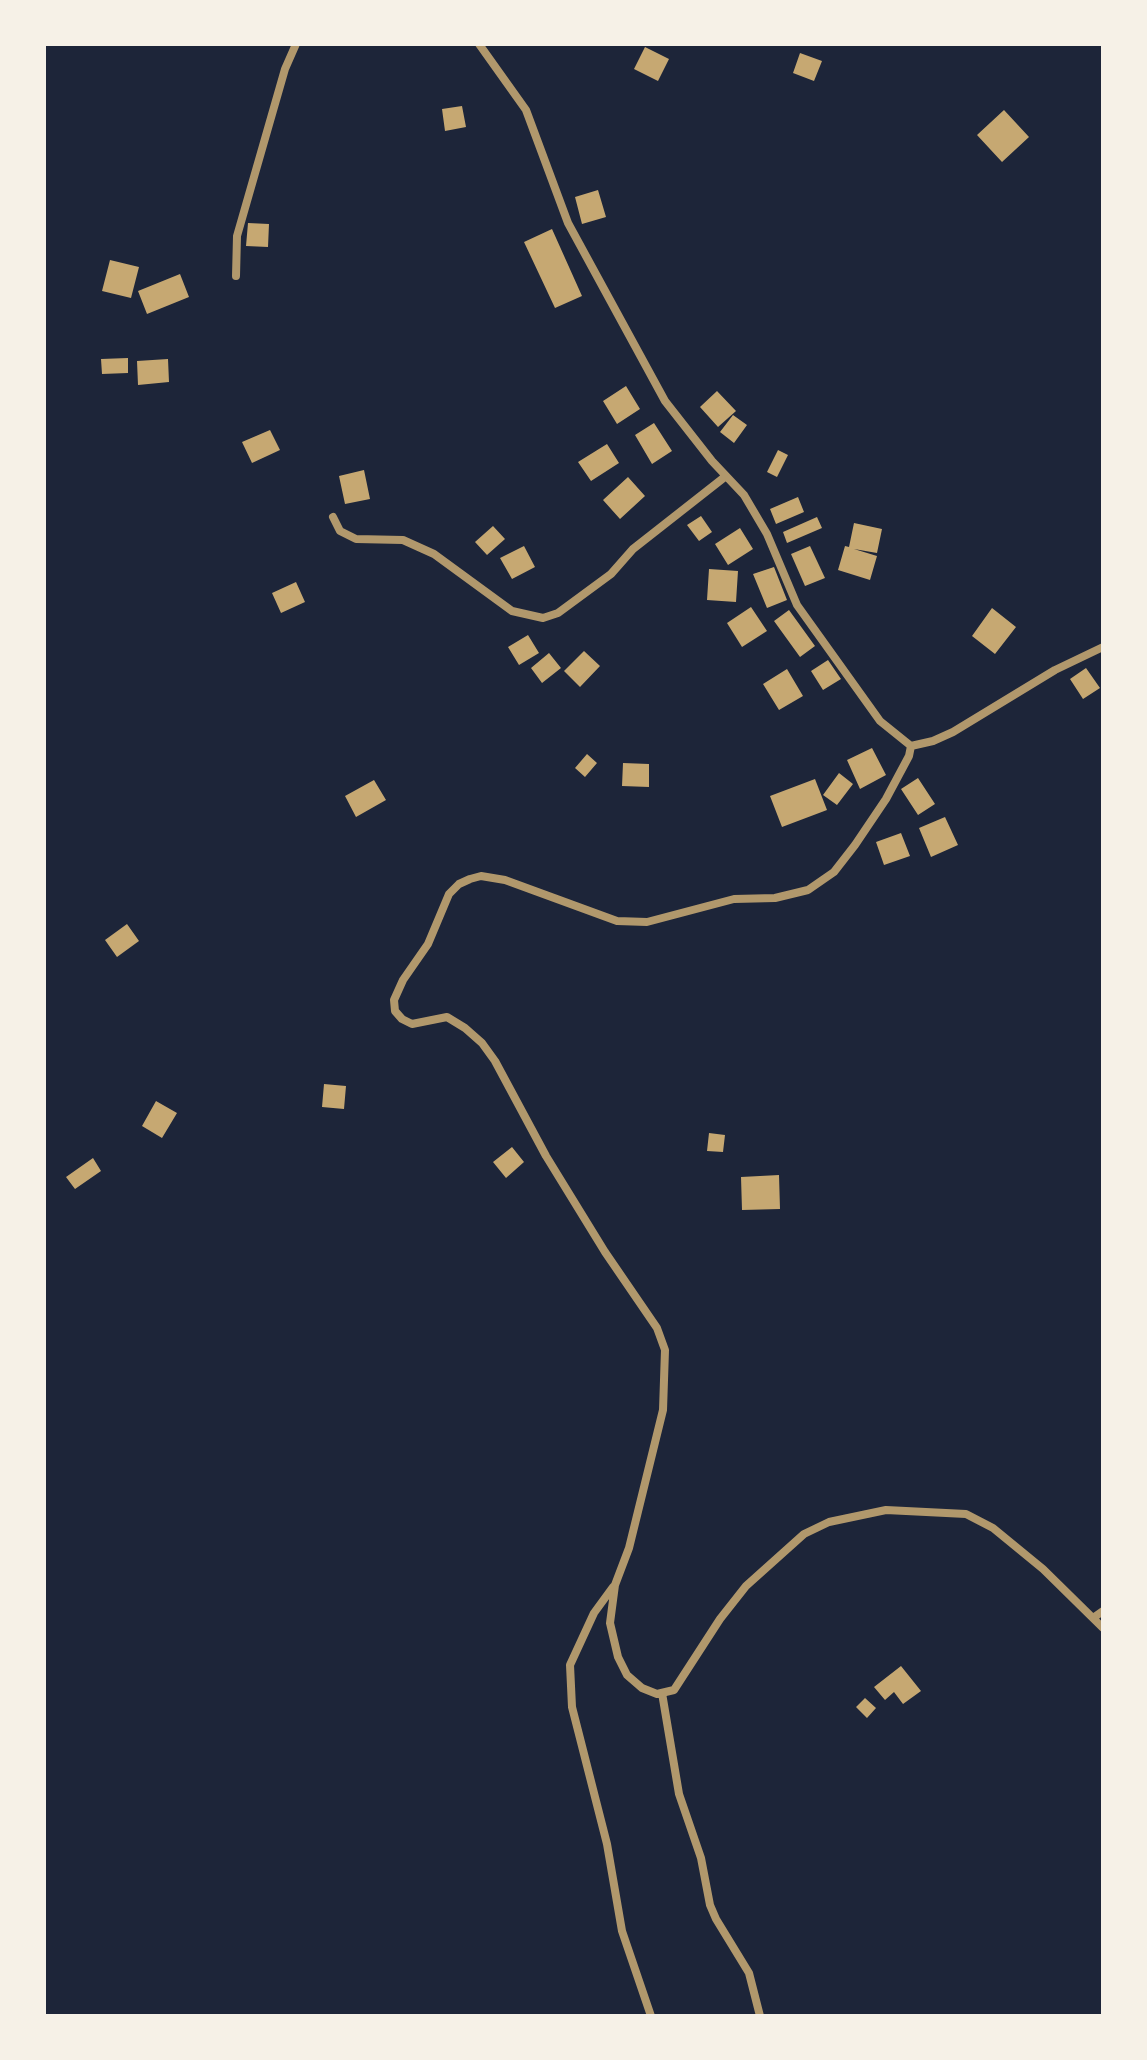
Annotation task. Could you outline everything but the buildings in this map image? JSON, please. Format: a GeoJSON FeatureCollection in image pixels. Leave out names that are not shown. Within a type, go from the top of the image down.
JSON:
{"type":"FeatureCollection","features":[{"type":"Feature","properties":{"kind":"street"},"geometry":{"type":"LineString","coordinates":[[236,276],[237,236],[280,83],[296,44]]}},
{"type":"Feature","properties":{"kind":"street"},"geometry":{"type":"LineString","coordinates":[[479,44],[526,110],[568,223],[665,401],[744,495],[767,534],[797,605],[880,721],[911,746]]}},
{"type":"Feature","properties":{"kind":"street"},"geometry":{"type":"LineString","coordinates":[[333,517],[340,531],[356,539],[403,540],[434,554],[512,611],[543,618],[558,613],[611,574],[633,549],[726,476]]}},
{"type":"Feature","properties":{"kind":"street"},"geometry":{"type":"LineString","coordinates":[[911,746],[953,732],[1055,670],[1103,647]]}},
{"type":"Feature","properties":{"kind":"street"},"geometry":{"type":"LineString","coordinates":[[911,746],[909,756],[886,799],[855,845],[834,872],[808,890],[775,898],[734,899],[647,922],[617,921],[505,880],[481,876],[459,884],[449,894],[428,944],[403,980],[394,1000],[395,1011],[412,1024],[447,1017],[482,1043],[495,1061],[546,1156],[605,1252],[657,1328],[665,1350],[663,1410],[629,1548],[615,1585],[610,1623],[618,1657],[627,1675],[642,1688],[657,1694],[674,1690],[720,1619],[746,1586],[804,1534],[829,1522],[886,1510],[966,1514],[993,1528],[1043,1569],[1103,1628]]}},
{"type":"Feature","properties":{"kind":"street"},"geometry":{"type":"LineString","coordinates":[[615,1585],[594,1613],[570,1665],[572,1707],[607,1844],[622,1931],[651,2016]]}},
{"type":"Feature","properties":{"kind":"street"},"geometry":{"type":"LineString","coordinates":[[1093,1618],[1103,1611]]}},
{"type":"Feature","properties":{"kind":"street"},"geometry":{"type":"LineString","coordinates":[[662,1693],[679,1794],[701,1858],[710,1905],[749,1973],[760,2016]]}},
{"type":"Feature","properties":{"kind":"shaded area"},"geometry":{"type":"Polygon","coordinates":[[[44,44],[1103,44],[1103,2016],[44,2016],[44,44]]]}}]}
